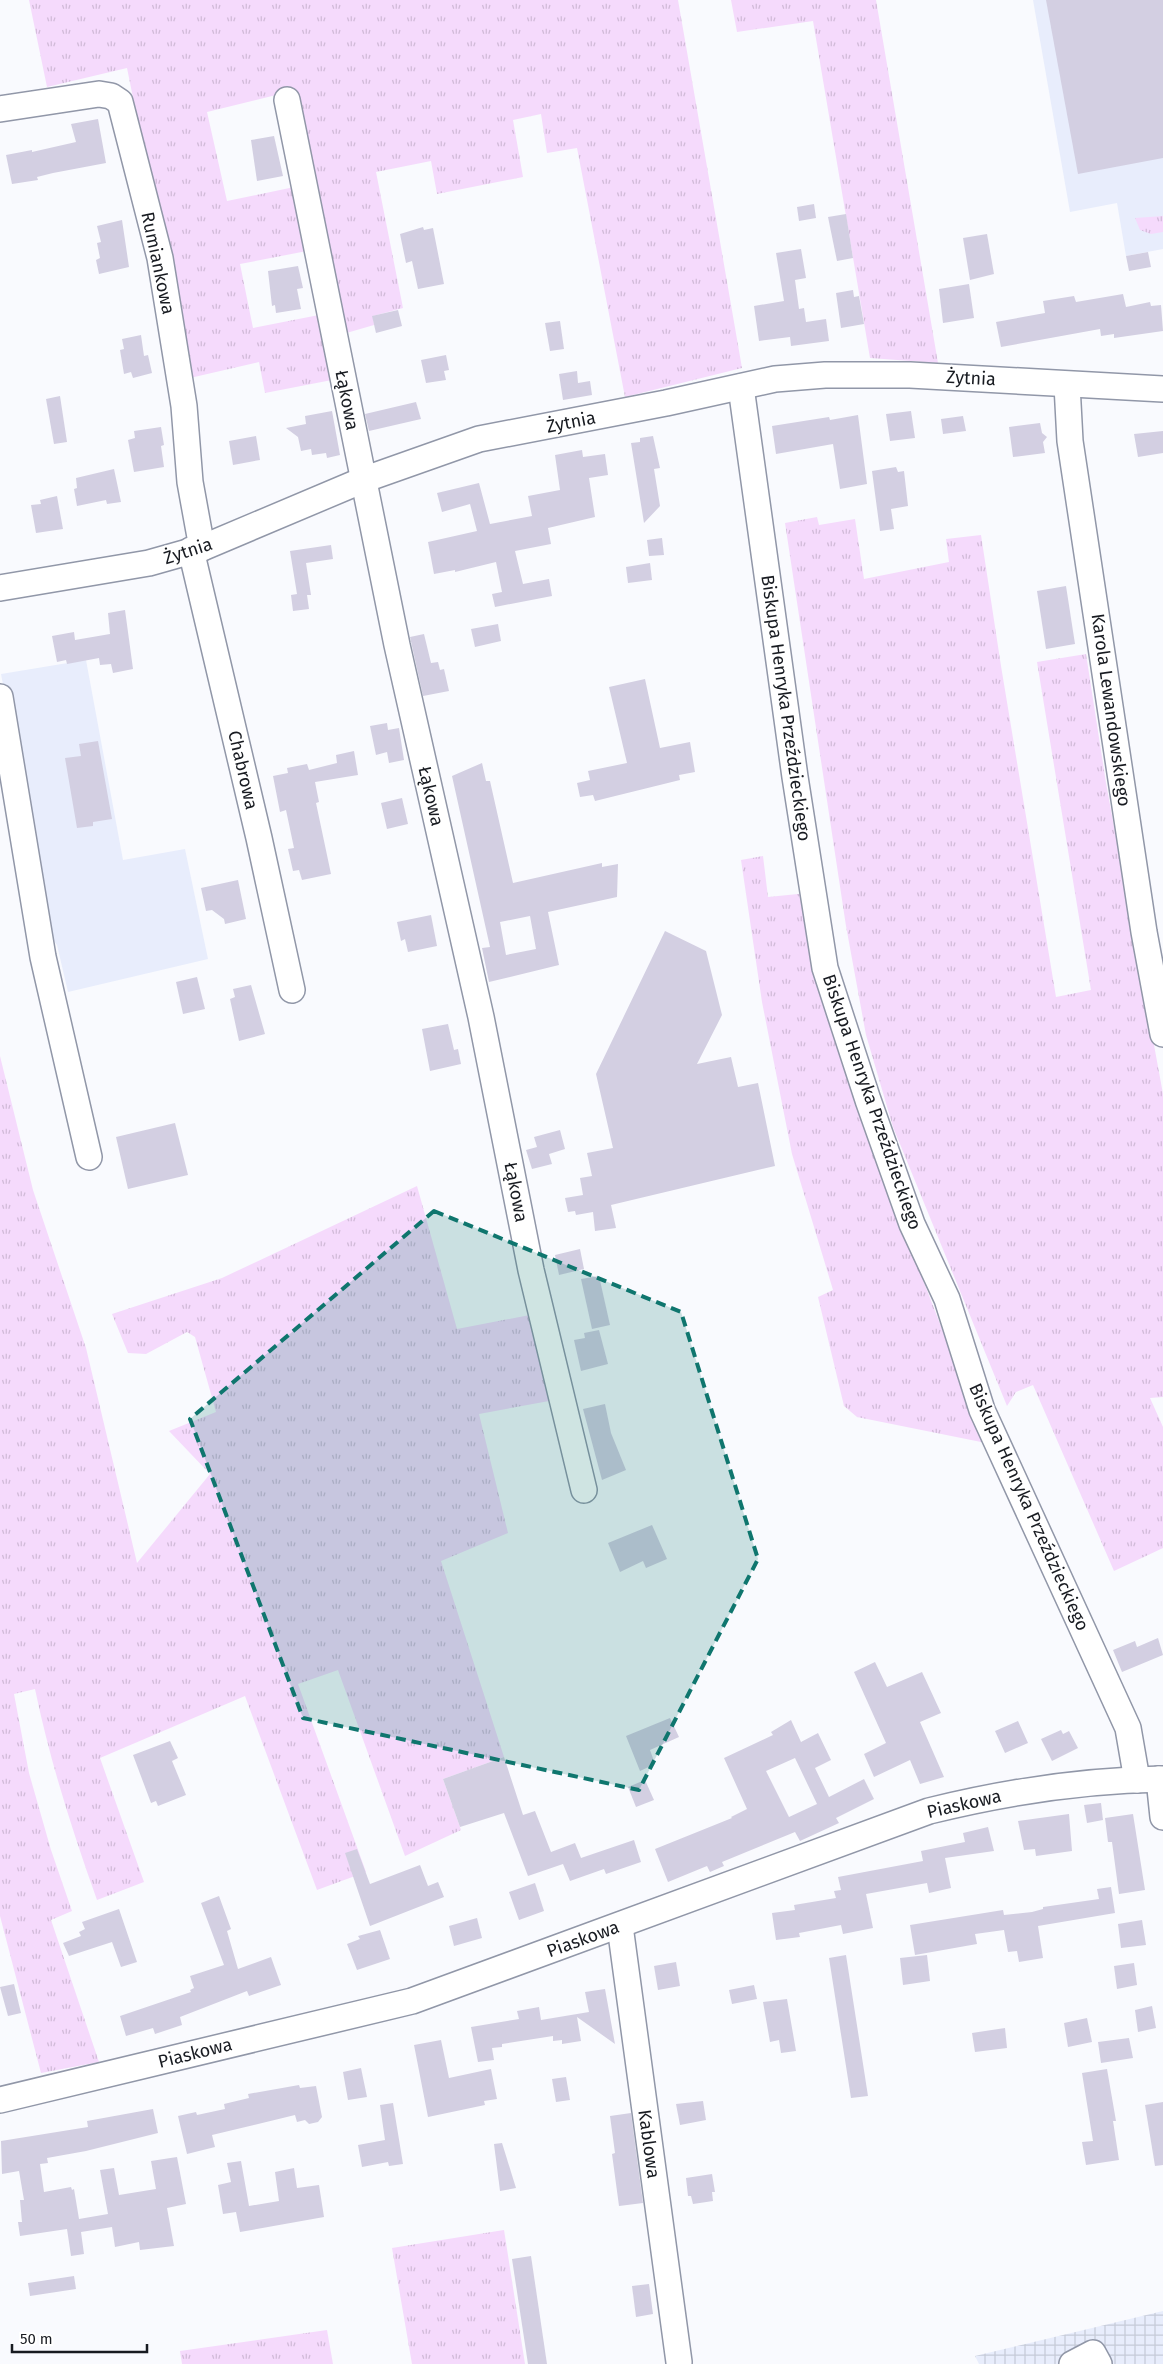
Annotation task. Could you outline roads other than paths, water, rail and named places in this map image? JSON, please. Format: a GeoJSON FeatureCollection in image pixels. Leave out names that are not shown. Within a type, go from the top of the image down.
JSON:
{"type":"FeatureCollection","features":[{"type":"Feature","properties":{"kind":"street","name":"Rumiankowa"},"geometry":{"type":"LineString","coordinates":[[0,109],[99,94],[111,96],[120,102],[160,258],[184,406],[197,549]]}},
{"type":"Feature","properties":{"kind":"street","name":"Łąkowa"},"geometry":{"type":"LineString","coordinates":[[287,100],[397,645],[481,1017],[531,1270],[584,1490]]}},
{"type":"Feature","properties":{"kind":"street","name":"Żytnia"},"geometry":{"type":"LineString","coordinates":[[0,588],[149,563],[197,549],[363,480],[479,439],[775,380],[825,375],[910,375],[1163,389]]}},
{"type":"Feature","properties":{"kind":"street","name":"Karola Lewandowskiego"},"geometry":{"type":"LineString","coordinates":[[1067,385],[1070,441],[1144,932],[1163,1034]]}},
{"type":"Feature","properties":{"kind":"street","name":"Biskupa Henryka Przeździeckiego"},"geometry":{"type":"LineString","coordinates":[[741,387],[795,777],[825,968],[868,1100],[909,1215],[947,1299],[982,1410],[1153,1779],[1163,1817]]}},
{"type":"Feature","properties":{"kind":"street","name":"Chabrowa"},"geometry":{"type":"LineString","coordinates":[[197,549],[292,990]]}},
{"type":"Feature","properties":{"kind":"street"},"geometry":{"type":"LineString","coordinates":[[0,697],[43,957],[89,1157]]}},
{"type":"Feature","properties":{"kind":"street","name":"Piaskowa"},"geometry":{"type":"LineString","coordinates":[[0,2100],[412,2001],[929,1811],[979,1798],[1052,1786],[1153,1779]]}},
{"type":"Feature","properties":{"kind":"street","name":"Kablowa"},"geometry":{"type":"LineString","coordinates":[[620,1926],[679,2362]]}},
{"type":"Feature","properties":{"kind":"street"},"geometry":{"type":"LineString","coordinates":[[1072,2364],[1093,2353],[1099,2364]]}}]}
